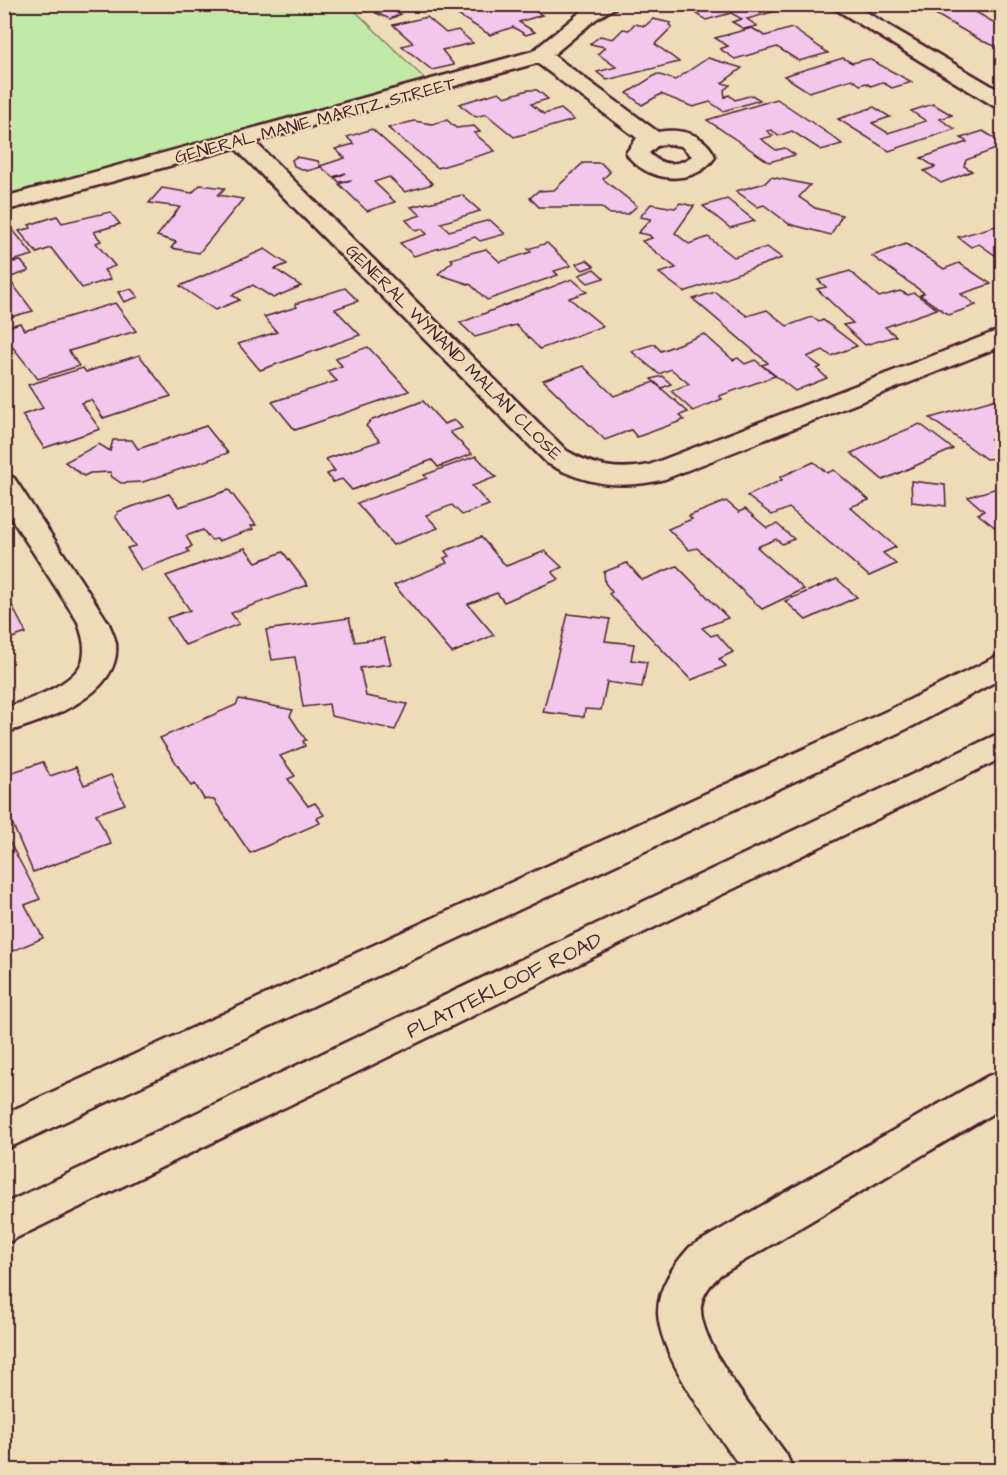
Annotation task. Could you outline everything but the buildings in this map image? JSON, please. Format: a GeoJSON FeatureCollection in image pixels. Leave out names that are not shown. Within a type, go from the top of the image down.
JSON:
{"type":"FeatureCollection","features":[{"type":"Feature","properties":{"kind":"street","name":"GENERAL MANIE MARITZ STREET"},"geometry":{"type":"LineString","coordinates":[[4,204],[241,141],[540,55],[589,15],[611,4]]}},
{"type":"Feature","properties":{"kind":"street"},"geometry":{"type":"LineString","coordinates":[[837,4],[1002,101]]}},
{"type":"Feature","properties":{"kind":"street"},"geometry":{"type":"LineString","coordinates":[[540,55],[653,139]]}},
{"type":"Feature","properties":{"kind":"street"},"geometry":{"type":"LineString","coordinates":[[979,87],[1002,79]]}},
{"type":"Feature","properties":{"kind":"street","name":"GENERAL WYNAND MALAN CLOSE"},"geometry":{"type":"LineString","coordinates":[[241,141],[557,458],[579,471],[602,477],[631,478],[654,473],[1002,337]]}},
{"type":"Feature","properties":{"kind":"street"},"geometry":{"type":"LineString","coordinates":[[4,484],[93,622],[100,636],[102,651],[89,679],[70,693],[4,721]]}},
{"type":"Feature","properties":{"kind":"street"},"geometry":{"type":"LineString","coordinates":[[4,1133],[901,718],[1002,665]]}},
{"type":"Feature","properties":{"kind":"street","name":"PLATTEKLOOF ROAD"},"geometry":{"type":"LineString","coordinates":[[4,1226],[1002,744]]}},
{"type":"Feature","properties":{"kind":"street"},"geometry":{"type":"LineString","coordinates":[[770,1470],[690,1350],[680,1321],[681,1299],[690,1275],[705,1261],[1002,1088]]}},
{"type":"Feature","properties":{"kind":"path"},"geometry":{"type":"LineString","coordinates":[[4,34],[12,4]]}},
{"type":"Feature","properties":{"kind":"green space"},"geometry":{"type":"Polygon","coordinates":[[[5,5],[349,5],[427,81],[5,196],[5,5]]]}}]}
